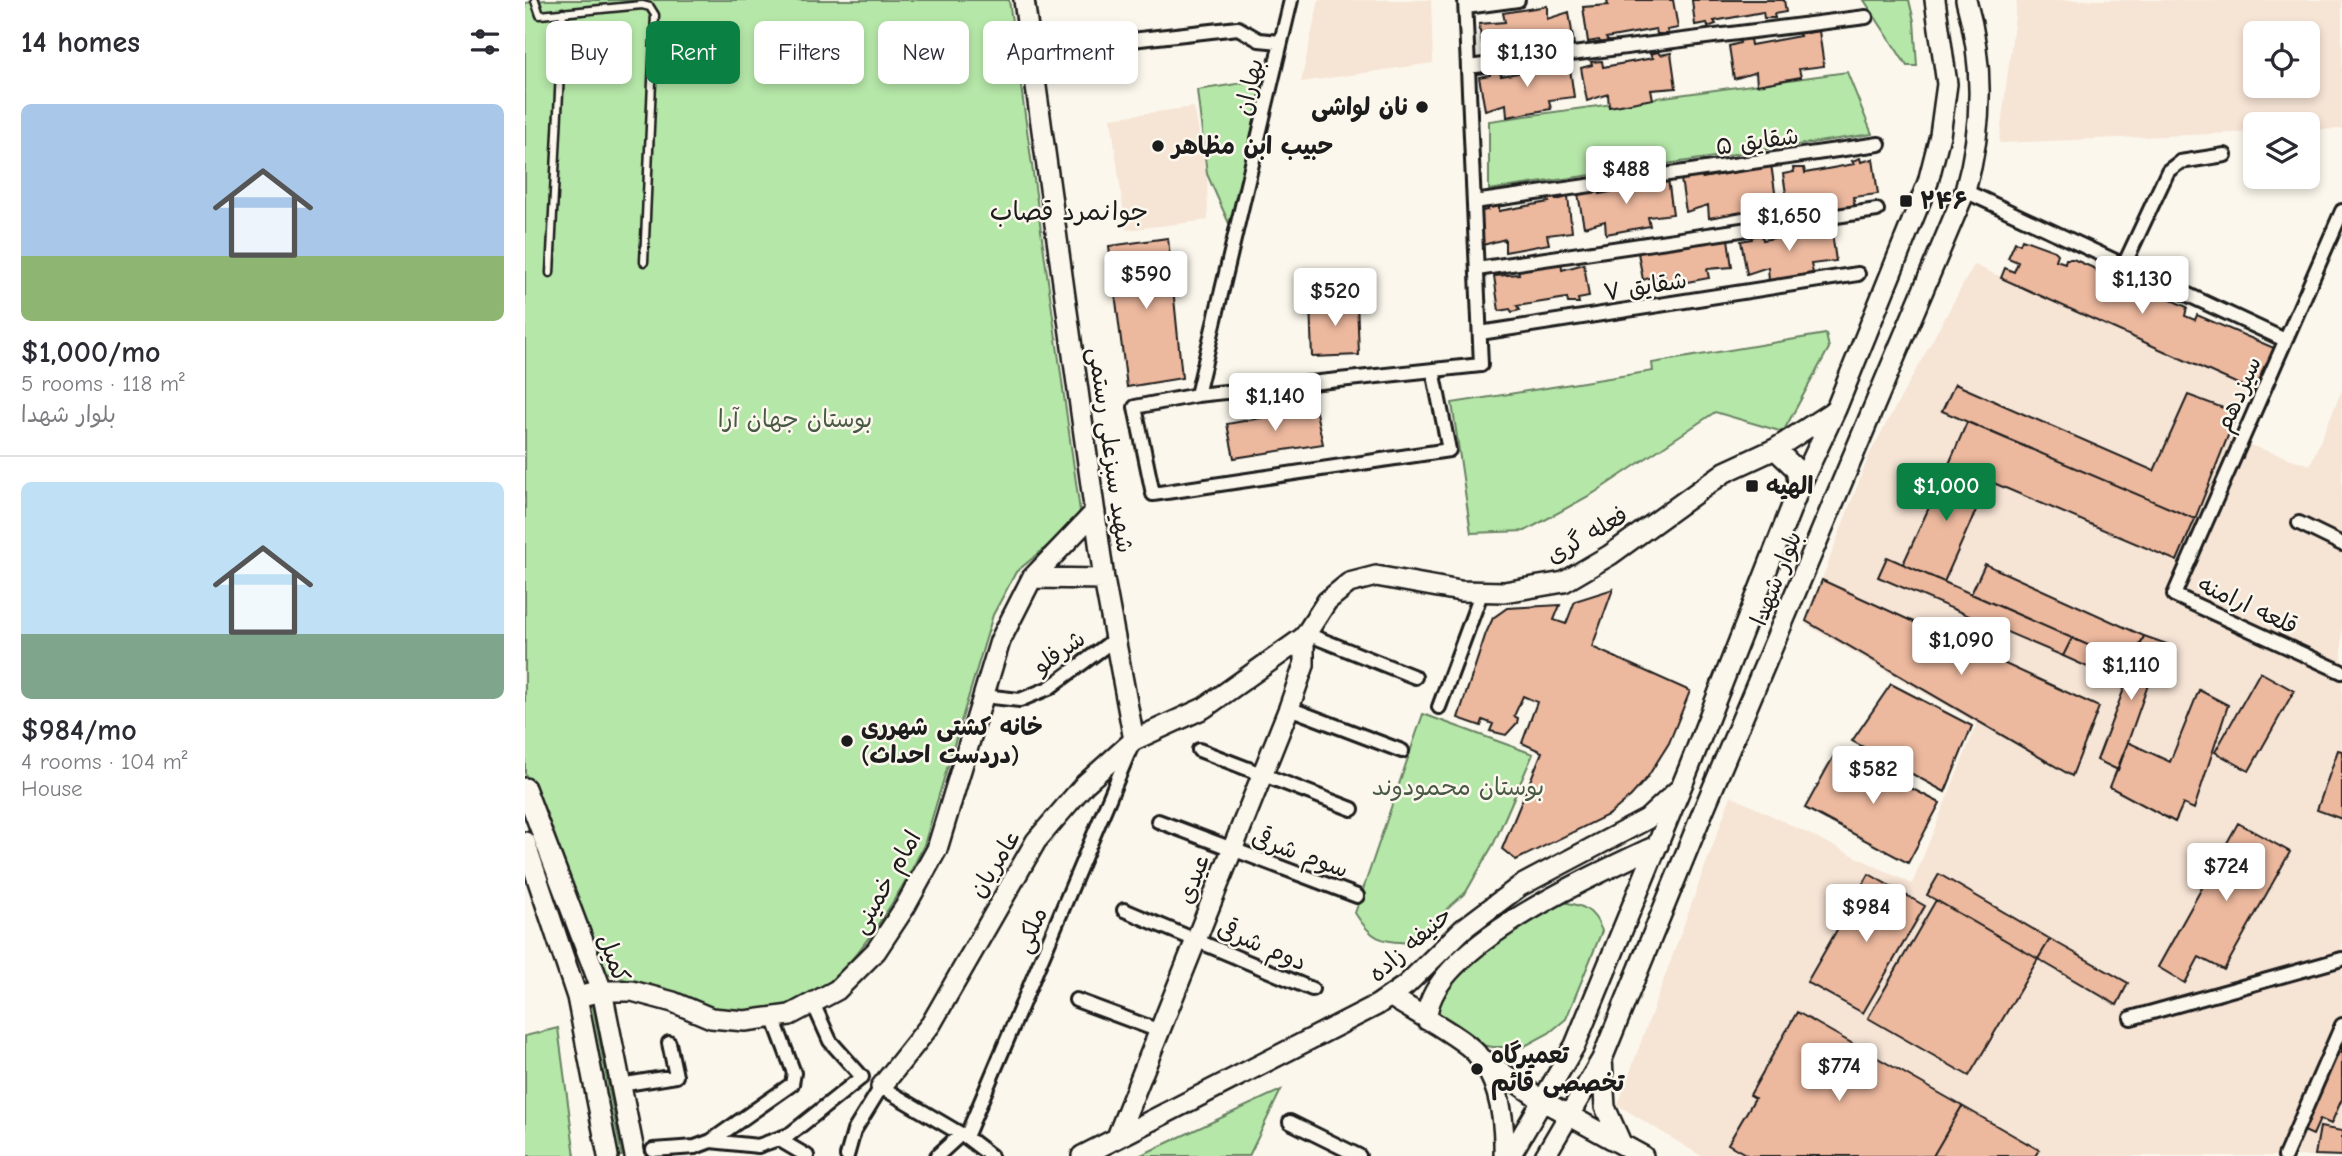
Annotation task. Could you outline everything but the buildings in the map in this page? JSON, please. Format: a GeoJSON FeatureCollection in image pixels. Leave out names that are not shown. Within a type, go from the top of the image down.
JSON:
{"type":"FeatureCollection","features":[{"type":"Feature","properties":{"kind":"street","name":"شهید سبزعلی رستمی"},"geometry":{"type":"LineString","coordinates":[[1024,0],[1104,579],[1134,740]]}},
{"type":"Feature","properties":{"kind":"street","name":"بهاران"},"geometry":{"type":"LineString","coordinates":[[1197,396],[1291,0]]}},
{"type":"Feature","properties":{"kind":"street"},"geometry":{"type":"LineString","coordinates":[[1433,370],[1449,450],[1153,494],[1135,408],[1197,396],[1433,370],[1481,365],[1465,4],[1518,0]]}},
{"type":"Feature","properties":{"kind":"street","name":"بلوار شهدا"},"geometry":{"type":"LineString","coordinates":[[1510,1156],[1575,1045],[1682,787],[1799,488],[1836,409],[1928,182],[1937,147],[1947,84],[1935,0]]}},
{"type":"Feature","properties":{"kind":"street","name":"بلوار شهدا"},"geometry":{"type":"LineString","coordinates":[[1545,1156],[1602,1059],[1866,422],[1965,191],[1973,163],[1979,120],[1980,72],[1966,0]]}},
{"type":"Feature","properties":{"kind":"street"},"geometry":{"type":"LineString","coordinates":[[1468,67],[1866,17]]}},
{"type":"Feature","properties":{"kind":"street"},"geometry":{"type":"LineString","coordinates":[[1138,39],[1238,28],[1259,40],[1281,43]]}},
{"type":"Feature","properties":{"kind":"street","name":"شقایق ۵"},"geometry":{"type":"LineString","coordinates":[[1474,202],[1879,144]]}},
{"type":"Feature","properties":{"kind":"street"},"geometry":{"type":"LineString","coordinates":[[2124,265],[2168,171],[2180,162],[2225,155]]}},
{"type":"Feature","properties":{"kind":"street"},"geometry":{"type":"LineString","coordinates":[[1965,191],[2285,340]]}},
{"type":"Feature","properties":{"kind":"street"},"geometry":{"type":"LineString","coordinates":[[1477,269],[1877,210]]}},
{"type":"Feature","properties":{"kind":"street","name":"سیزدهم"},"geometry":{"type":"LineString","coordinates":[[2174,594],[2342,211]]}},
{"type":"Feature","properties":{"kind":"street","name":"شقایق ۷"},"geometry":{"type":"LineString","coordinates":[[1480,333],[1858,274]]}},
{"type":"Feature","properties":{"kind":"street"},"geometry":{"type":"LineString","coordinates":[[1836,409],[1866,422]]}},
{"type":"Feature","properties":{"kind":"street","name":"فعله گری"},"geometry":{"type":"LineString","coordinates":[[1306,636],[1327,601],[1349,583],[1376,576],[1460,591],[1504,592],[1564,582],[1620,548],[1725,472],[1775,449],[1836,409]]}},
{"type":"Feature","properties":{"kind":"street"},"geometry":{"type":"LineString","coordinates":[[1775,449],[1796,469],[1799,488]]}},
{"type":"Feature","properties":{"kind":"street","name":"امام خمینی"},"geometry":{"type":"LineString","coordinates":[[577,997],[602,991],[632,991],[673,1002],[711,1018],[745,1021],[790,1015],[837,990],[876,951],[905,907],[937,849],[1000,641],[1032,578],[1095,512]]}},
{"type":"Feature","properties":{"kind":"street"},"geometry":{"type":"LineString","coordinates":[[2299,523],[2342,544]]}},
{"type":"Feature","properties":{"kind":"street"},"geometry":{"type":"LineString","coordinates":[[1032,578],[1104,579]]}},
{"type":"Feature","properties":{"kind":"street"},"geometry":{"type":"LineString","coordinates":[[1439,707],[1482,591]]}},
{"type":"Feature","properties":{"kind":"street","name":"قلعه ارامنه"},"geometry":{"type":"LineString","coordinates":[[2174,594],[2342,672]]}},
{"type":"Feature","properties":{"kind":"street"},"geometry":{"type":"LineString","coordinates":[[1306,636],[1415,677]]}},
{"type":"Feature","properties":{"kind":"street","name":"عیدی"},"geometry":{"type":"LineString","coordinates":[[1117,1137],[1157,1030],[1289,708],[1304,665],[1306,636]]}},
{"type":"Feature","properties":{"kind":"street","name":"عامریان"},"geometry":{"type":"LineString","coordinates":[[881,1087],[931,1024],[1036,841],[1085,784],[1134,740],[1204,708],[1306,636]]}},
{"type":"Feature","properties":{"kind":"street","name":"شرفلو"},"geometry":{"type":"LineString","coordinates":[[983,696],[1020,700],[1049,688],[1115,639]]}},
{"type":"Feature","properties":{"kind":"street"},"geometry":{"type":"LineString","coordinates":[[1289,708],[1402,751]]}},
{"type":"Feature","properties":{"kind":"street","name":"ملکی"},"geometry":{"type":"LineString","coordinates":[[964,1135],[1134,740]]}},
{"type":"Feature","properties":{"kind":"street"},"geometry":{"type":"LineString","coordinates":[[1199,750],[1352,809]]}},
{"type":"Feature","properties":{"kind":"street","name":"حنیفه زاده"},"geometry":{"type":"LineString","coordinates":[[1083,1156],[1390,996],[1406,985],[1463,929],[1520,886],[1647,819],[1682,787]]}},
{"type":"Feature","properties":{"kind":"street","name":"کمیل"},"geometry":{"type":"LineString","coordinates":[[525,788],[602,991],[620,1084],[641,1153]]}},
{"type":"Feature","properties":{"kind":"street","name":"سوم شرقی"},"geometry":{"type":"LineString","coordinates":[[1158,821],[1357,896]]}},
{"type":"Feature","properties":{"kind":"street"},"geometry":{"type":"LineString","coordinates":[[525,842],[577,997],[608,1156]]}},
{"type":"Feature","properties":{"kind":"street"},"geometry":{"type":"LineString","coordinates":[[1427,1020],[1427,1005],[1433,993],[1458,966],[1500,930],[1537,904],[1658,845]]}},
{"type":"Feature","properties":{"kind":"street","name":"دوم شرقی"},"geometry":{"type":"LineString","coordinates":[[1124,910],[1312,989]]}},
{"type":"Feature","properties":{"kind":"street"},"geometry":{"type":"LineString","coordinates":[[2131,1018],[2342,959]]}},
{"type":"Feature","properties":{"kind":"street"},"geometry":{"type":"LineString","coordinates":[[1390,996],[1543,1101],[1643,1156]]}},
{"type":"Feature","properties":{"kind":"street"},"geometry":{"type":"LineString","coordinates":[[1076,1000],[1157,1030]]}},
{"type":"Feature","properties":{"kind":"street"},"geometry":{"type":"LineString","coordinates":[[711,1141],[758,1146],[789,1135],[862,1077],[830,1041],[813,1003]]}},
{"type":"Feature","properties":{"kind":"street"},"geometry":{"type":"LineString","coordinates":[[641,1153],[694,1152],[792,1084],[794,1073],[773,1017]]}},
{"type":"Feature","properties":{"kind":"street"},"geometry":{"type":"LineString","coordinates":[[2285,1156],[2342,1025]]}},
{"type":"Feature","properties":{"kind":"street"},"geometry":{"type":"LineString","coordinates":[[620,1084],[675,1076],[669,1043]]}},
{"type":"Feature","properties":{"kind":"street"},"geometry":{"type":"LineString","coordinates":[[1475,1052],[1491,1077],[1500,1103],[1505,1129],[1504,1156]]}},
{"type":"Feature","properties":{"kind":"street"},"geometry":{"type":"LineString","coordinates":[[1602,1059],[1605,1107],[1621,1143]]}},
{"type":"Feature","properties":{"kind":"street"},"geometry":{"type":"LineString","coordinates":[[847,1156],[854,1131],[881,1087],[964,1135],[991,1156]]}},
{"type":"Feature","properties":{"kind":"street"},"geometry":{"type":"LineString","coordinates":[[1290,1122],[1359,1156]]}},
{"type":"Feature","properties":{"kind":"street"},"geometry":{"type":"LineString","coordinates":[[937,1156],[964,1135]]}},
{"type":"Feature","properties":{"kind":"street"},"geometry":{"type":"LineString","coordinates":[[778,1139],[807,1156]]}},
{"type":"Feature","properties":{"kind":"lane"},"geometry":{"type":"LineString","coordinates":[[535,0],[540,15],[642,5],[650,7],[655,15],[644,262]]}},
{"type":"Feature","properties":{"kind":"lane"},"geometry":{"type":"LineString","coordinates":[[550,273],[563,12]]}},
{"type":"Feature","properties":{"kind":"shaded area"},"geometry":{"type":"Polygon","coordinates":[[[1319,0],[1431,0],[1433,63],[1301,82],[1319,0]]]}},
{"type":"Feature","properties":{"kind":"shaded area"},"geometry":{"type":"Polygon","coordinates":[[[2017,0],[2342,0],[2342,129],[2320,130],[2320,112],[2243,112],[2243,133],[1999,143],[2017,0]]]}},
{"type":"Feature","properties":{"kind":"shaded area","name":"حبیب ابن مظاهر"},"geometry":{"type":"Polygon","coordinates":[[[1194,107],[1207,174],[1208,220],[1126,230],[1111,118],[1194,107]]]}},
{"type":"Feature","properties":{"kind":"shaded area"},"geometry":{"type":"Polygon","coordinates":[[[1974,265],[2248,386],[2228,438],[2310,465],[2342,390],[2342,1156],[1701,1156],[1618,1105],[1731,796],[1912,884],[1977,724],[1805,624],[1869,455],[1974,265]]]}},
{"type":"Feature","properties":{"kind":"green space","name":"بوستان جهان آرا"},"geometry":{"type":"Polygon","coordinates":[[[545,0],[1009,0],[1012,21],[983,21],[983,84],[1021,84],[1080,511],[1073,525],[1016,572],[993,615],[924,845],[891,905],[861,948],[829,982],[802,999],[768,1009],[706,1007],[602,971],[525,773],[525,3],[545,0]]]}},
{"type":"Feature","properties":{"kind":"green space"},"geometry":{"type":"Polygon","coordinates":[[[1864,0],[1909,0],[1914,21],[1917,66],[1907,66],[1864,0]]]}},
{"type":"Feature","properties":{"kind":"green space"},"geometry":{"type":"Polygon","coordinates":[[[1847,72],[1872,134],[1489,190],[1489,121],[1847,72]]]}},
{"type":"Feature","properties":{"kind":"green space"},"geometry":{"type":"Polygon","coordinates":[[[1263,80],[1231,228],[1207,174],[1197,90],[1263,80]]]}},
{"type":"Feature","properties":{"kind":"green space"},"geometry":{"type":"Polygon","coordinates":[[[1826,334],[1829,348],[1783,432],[1715,412],[1594,493],[1525,531],[1471,533],[1452,403],[1653,371],[1652,363],[1826,334]]]}},
{"type":"Feature","properties":{"kind":"green space","name":"بوستان محمودوند"},"geometry":{"type":"Polygon","coordinates":[[[1423,714],[1533,754],[1494,843],[1466,892],[1410,943],[1384,940],[1372,934],[1355,913],[1423,714]]]}},
{"type":"Feature","properties":{"kind":"green space"},"geometry":{"type":"Polygon","coordinates":[[[1559,902],[1586,909],[1595,917],[1602,931],[1566,1019],[1549,1033],[1523,1047],[1474,1044],[1439,1022],[1438,996],[1491,947],[1559,902]]]}},
{"type":"Feature","properties":{"kind":"green space"},"geometry":{"type":"Polygon","coordinates":[[[586,1005],[593,1007],[622,1156],[614,1156],[586,1005]]]}},
{"type":"Feature","properties":{"kind":"green space"},"geometry":{"type":"Polygon","coordinates":[[[558,1028],[575,1156],[525,1156],[525,1036],[558,1028]]]}},
{"type":"Feature","properties":{"kind":"green space"},"geometry":{"type":"Polygon","coordinates":[[[1281,1090],[1249,1156],[1139,1156],[1281,1090]]]}},
{"type":"Feature","properties":{"kind":"place","name":"نان لواشی"},"geometry":{"type":"Point","coordinates":[1422,107]}},
{"type":"Feature","properties":{"kind":"place","name":"حبیب ابن مظاهر"},"geometry":{"type":"Point","coordinates":[1158,146]}},
{"type":"Feature","properties":{"kind":"place","name":"۲۴۶"},"geometry":{"type":"Point","coordinates":[1906,201]}},
{"type":"Feature","properties":{"kind":"place","name":"الهیه"},"geometry":{"type":"Point","coordinates":[1752,486]}},
{"type":"Feature","properties":{"kind":"place","name":"خانه کشتی شهرری (دردست احداث)"},"geometry":{"type":"Point","coordinates":[847,741]}},
{"type":"Feature","properties":{"kind":"place","name":"تعمیرگاه تخصصی قائم"},"geometry":{"type":"Point","coordinates":[1477,1069]}},
{"type":"Feature","properties":{"kind":"district","name":"جوانمرد قصاب"},"geometry":{"type":"Point","coordinates":[1069,211]}}]}
